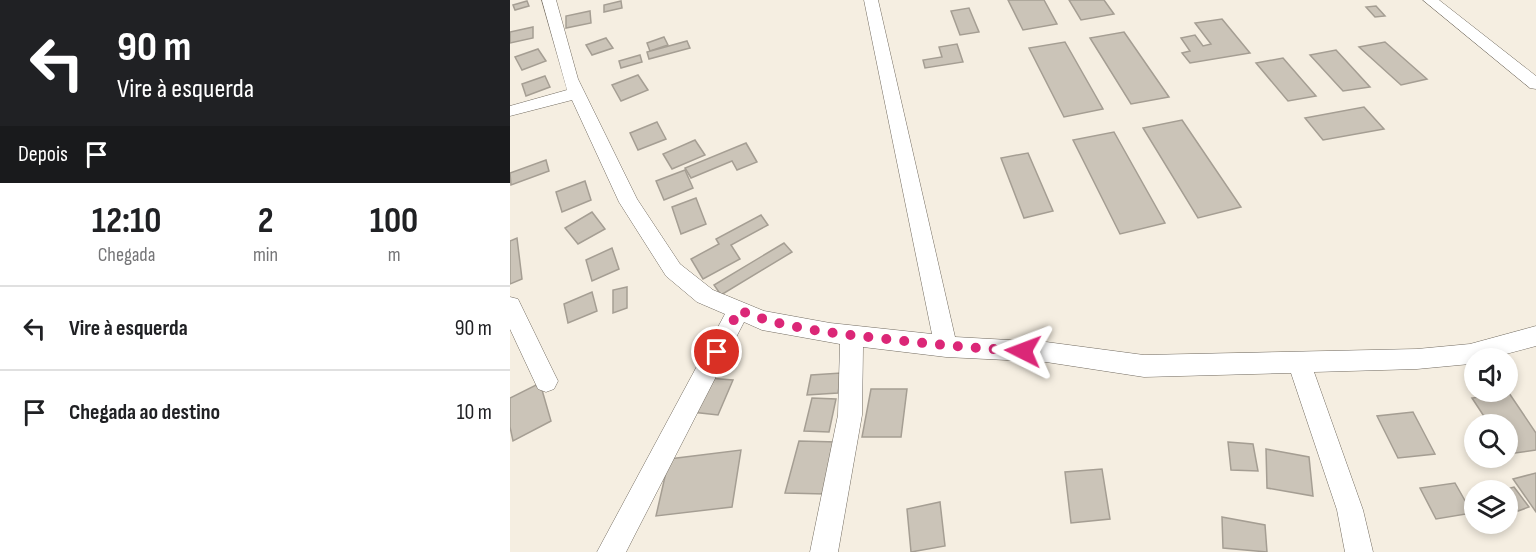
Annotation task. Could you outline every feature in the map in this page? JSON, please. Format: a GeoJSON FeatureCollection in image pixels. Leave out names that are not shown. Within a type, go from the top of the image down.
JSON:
{"type":"FeatureCollection","features":[{"type":"Feature","properties":{"kind":"street"},"geometry":{"type":"LineString","coordinates":[[549,0],[570,78],[629,202],[673,270],[705,296],[762,320],[946,347],[1046,352],[1144,366],[1417,359],[1470,354],[1536,336]]}},
{"type":"Feature","properties":{"kind":"street"},"geometry":{"type":"LineString","coordinates":[[871,0],[946,347]]}},
{"type":"Feature","properties":{"kind":"street"},"geometry":{"type":"LineString","coordinates":[[1436,1],[1536,84]]}},
{"type":"Feature","properties":{"kind":"street"},"geometry":{"type":"LineString","coordinates":[[510,111],[577,93]]}},
{"type":"Feature","properties":{"kind":"street"},"geometry":{"type":"LineString","coordinates":[[510,306],[546,381]]}},
{"type":"Feature","properties":{"kind":"street"},"geometry":{"type":"LineString","coordinates":[[611,552],[739,310]]}},
{"type":"Feature","properties":{"kind":"street"},"geometry":{"type":"LineString","coordinates":[[824,552],[850,415],[852,335]]}},
{"type":"Feature","properties":{"kind":"street"},"geometry":{"type":"LineString","coordinates":[[1299,362],[1350,510],[1359,552]]}},
{"type":"Feature","properties":{"kind":"building"},"geometry":{"type":"Polygon","coordinates":[[[1008,0],[1044,0],[1057,24],[1023,30],[1008,0]]]}},
{"type":"Feature","properties":{"kind":"building"},"geometry":{"type":"Polygon","coordinates":[[[1069,0],[1104,0],[1114,14],[1081,20],[1069,0]]]}},
{"type":"Feature","properties":{"kind":"building"},"geometry":{"type":"Polygon","coordinates":[[[527,1],[529,6],[515,10],[513,5],[527,1]]]}},
{"type":"Feature","properties":{"kind":"building"},"geometry":{"type":"Polygon","coordinates":[[[621,1],[622,8],[604,12],[604,5],[621,1]]]}},
{"type":"Feature","properties":{"kind":"building"},"geometry":{"type":"Polygon","coordinates":[[[1376,6],[1385,16],[1375,17],[1366,7],[1376,6]]]}},
{"type":"Feature","properties":{"kind":"building"},"geometry":{"type":"Polygon","coordinates":[[[969,8],[979,32],[960,35],[951,11],[969,8]]]}},
{"type":"Feature","properties":{"kind":"building"},"geometry":{"type":"Polygon","coordinates":[[[590,11],[591,23],[566,28],[566,16],[590,11]]]}},
{"type":"Feature","properties":{"kind":"building"},"geometry":{"type":"Polygon","coordinates":[[[1222,19],[1250,53],[1190,63],[1182,53],[1190,51],[1181,38],[1195,35],[1203,46],[1211,44],[1195,23],[1222,19]]]}},
{"type":"Feature","properties":{"kind":"building"},"geometry":{"type":"Polygon","coordinates":[[[533,27],[533,38],[510,43],[510,32],[533,27]]]}},
{"type":"Feature","properties":{"kind":"building"},"geometry":{"type":"Polygon","coordinates":[[[1124,32],[1169,97],[1131,104],[1090,38],[1124,32]]]}},
{"type":"Feature","properties":{"kind":"building"},"geometry":{"type":"Polygon","coordinates":[[[664,37],[668,45],[650,51],[647,43],[664,37]]]}},
{"type":"Feature","properties":{"kind":"building"},"geometry":{"type":"Polygon","coordinates":[[[606,38],[613,48],[592,55],[586,45],[606,38]]]}},
{"type":"Feature","properties":{"kind":"building"},"geometry":{"type":"Polygon","coordinates":[[[687,41],[690,48],[649,59],[647,52],[687,41]]]}},
{"type":"Feature","properties":{"kind":"building"},"geometry":{"type":"Polygon","coordinates":[[[1065,42],[1103,109],[1064,117],[1029,48],[1065,42]]]}},
{"type":"Feature","properties":{"kind":"building"},"geometry":{"type":"Polygon","coordinates":[[[1385,42],[1427,79],[1401,85],[1359,47],[1385,42]]]}},
{"type":"Feature","properties":{"kind":"building"},"geometry":{"type":"Polygon","coordinates":[[[957,44],[963,62],[925,68],[923,60],[942,57],[939,47],[957,44]]]}},
{"type":"Feature","properties":{"kind":"building"},"geometry":{"type":"Polygon","coordinates":[[[538,49],[546,61],[522,70],[515,57],[538,49]]]}},
{"type":"Feature","properties":{"kind":"building"},"geometry":{"type":"Polygon","coordinates":[[[1336,50],[1370,87],[1343,91],[1310,55],[1336,50]]]}},
{"type":"Feature","properties":{"kind":"building"},"geometry":{"type":"Polygon","coordinates":[[[640,55],[642,62],[621,68],[619,61],[640,55]]]}},
{"type":"Feature","properties":{"kind":"building"},"geometry":{"type":"Polygon","coordinates":[[[1283,58],[1316,96],[1288,101],[1256,63],[1283,58]]]}},
{"type":"Feature","properties":{"kind":"building"},"geometry":{"type":"Polygon","coordinates":[[[638,75],[648,90],[621,101],[612,85],[638,75]]]}},
{"type":"Feature","properties":{"kind":"building"},"geometry":{"type":"Polygon","coordinates":[[[545,76],[550,87],[526,96],[522,84],[545,76]]]}},
{"type":"Feature","properties":{"kind":"building"},"geometry":{"type":"Polygon","coordinates":[[[1364,107],[1384,129],[1323,140],[1305,118],[1364,107]]]}},
{"type":"Feature","properties":{"kind":"building"},"geometry":{"type":"Polygon","coordinates":[[[1182,120],[1241,207],[1198,218],[1143,128],[1182,120]]]}},
{"type":"Feature","properties":{"kind":"building"},"geometry":{"type":"Polygon","coordinates":[[[657,122],[666,139],[638,150],[630,133],[657,122]]]}},
{"type":"Feature","properties":{"kind":"building"},"geometry":{"type":"Polygon","coordinates":[[[1114,132],[1165,223],[1120,234],[1073,140],[1114,132]]]}},
{"type":"Feature","properties":{"kind":"building"},"geometry":{"type":"Polygon","coordinates":[[[695,140],[705,155],[672,169],[663,154],[695,140]]]}},
{"type":"Feature","properties":{"kind":"building"},"geometry":{"type":"Polygon","coordinates":[[[746,143],[757,162],[737,170],[732,161],[691,178],[685,168],[746,143]]]}},
{"type":"Feature","properties":{"kind":"building"},"geometry":{"type":"Polygon","coordinates":[[[1028,153],[1053,211],[1024,218],[1001,158],[1028,153]]]}},
{"type":"Feature","properties":{"kind":"building"},"geometry":{"type":"Polygon","coordinates":[[[546,160],[549,171],[511,185],[510,173],[546,160]]]}},
{"type":"Feature","properties":{"kind":"building"},"geometry":{"type":"Polygon","coordinates":[[[685,170],[693,188],[664,200],[656,181],[685,170]]]}},
{"type":"Feature","properties":{"kind":"building"},"geometry":{"type":"Polygon","coordinates":[[[585,181],[591,200],[562,212],[556,192],[585,181]]]}},
{"type":"Feature","properties":{"kind":"building"},"geometry":{"type":"Polygon","coordinates":[[[696,198],[706,224],[681,234],[672,207],[696,198]]]}},
{"type":"Feature","properties":{"kind":"building"},"geometry":{"type":"Polygon","coordinates":[[[592,212],[605,229],[578,244],[565,228],[592,212]]]}},
{"type":"Feature","properties":{"kind":"building"},"geometry":{"type":"Polygon","coordinates":[[[761,215],[768,225],[731,245],[740,259],[703,279],[691,259],[719,244],[716,239],[761,215]]]}},
{"type":"Feature","properties":{"kind":"building"},"geometry":{"type":"Polygon","coordinates":[[[517,238],[522,279],[510,284],[510,241],[517,238]]]}},
{"type":"Feature","properties":{"kind":"building"},"geometry":{"type":"Polygon","coordinates":[[[784,243],[792,252],[721,295],[714,285],[784,243]]]}},
{"type":"Feature","properties":{"kind":"building"},"geometry":{"type":"Polygon","coordinates":[[[612,248],[619,269],[592,281],[586,260],[612,248]]]}},
{"type":"Feature","properties":{"kind":"building"},"geometry":{"type":"Polygon","coordinates":[[[627,287],[627,308],[613,313],[613,290],[627,287]]]}},
{"type":"Feature","properties":{"kind":"building"},"geometry":{"type":"Polygon","coordinates":[[[592,292],[597,311],[568,323],[564,304],[592,292]]]}},
{"type":"Feature","properties":{"kind":"building"},"geometry":{"type":"Polygon","coordinates":[[[841,373],[838,393],[807,395],[811,375],[841,373]]]}},
{"type":"Feature","properties":{"kind":"building"},"geometry":{"type":"Polygon","coordinates":[[[707,378],[733,380],[718,415],[692,412],[707,378]]]}},
{"type":"Feature","properties":{"kind":"building"},"geometry":{"type":"Polygon","coordinates":[[[540,383],[551,421],[513,441],[510,427],[510,398],[540,383]]]}},
{"type":"Feature","properties":{"kind":"building"},"geometry":{"type":"Polygon","coordinates":[[[871,389],[907,389],[901,437],[862,437],[871,389]]]}},
{"type":"Feature","properties":{"kind":"building"},"geometry":{"type":"Polygon","coordinates":[[[812,398],[836,399],[829,432],[804,431],[812,398]]]}},
{"type":"Feature","properties":{"kind":"building"},"geometry":{"type":"Polygon","coordinates":[[[1475,402],[1515,402],[1536,433],[1536,450],[1518,453],[1518,414],[1482,414],[1475,402]]]}},
{"type":"Feature","properties":{"kind":"building"},"geometry":{"type":"Polygon","coordinates":[[[1413,412],[1435,454],[1398,458],[1377,416],[1413,412]]]}},
{"type":"Feature","properties":{"kind":"building"},"geometry":{"type":"Polygon","coordinates":[[[799,441],[837,442],[825,494],[785,493],[799,441]]]}},
{"type":"Feature","properties":{"kind":"building"},"geometry":{"type":"Polygon","coordinates":[[[1228,442],[1253,444],[1258,471],[1231,470],[1228,442]]]}},
{"type":"Feature","properties":{"kind":"building"},"geometry":{"type":"Polygon","coordinates":[[[1266,449],[1309,457],[1313,496],[1267,488],[1266,449]]]}},
{"type":"Feature","properties":{"kind":"building"},"geometry":{"type":"Polygon","coordinates":[[[741,450],[732,507],[656,516],[669,459],[741,450]]]}},
{"type":"Feature","properties":{"kind":"building"},"geometry":{"type":"Polygon","coordinates":[[[1102,469],[1110,519],[1071,523],[1065,472],[1102,469]]]}},
{"type":"Feature","properties":{"kind":"building"},"geometry":{"type":"Polygon","coordinates":[[[1536,473],[1536,512],[1518,486],[1518,480],[1513,479],[1536,473]]]}},
{"type":"Feature","properties":{"kind":"building"},"geometry":{"type":"Polygon","coordinates":[[[1455,483],[1464,499],[1464,514],[1436,519],[1420,488],[1455,483]]]}},
{"type":"Feature","properties":{"kind":"building"},"geometry":{"type":"Polygon","coordinates":[[[1518,492],[1529,507],[1518,511],[1518,492]]]}},
{"type":"Feature","properties":{"kind":"building"},"geometry":{"type":"Polygon","coordinates":[[[940,502],[945,546],[911,552],[907,509],[940,502]]]}},
{"type":"Feature","properties":{"kind":"building"},"geometry":{"type":"Polygon","coordinates":[[[1222,517],[1265,525],[1267,552],[1223,548],[1222,517]]]}},
{"type":"Feature","properties":{"kind":"route"},"geometry":{"type":"LineString","coordinates":[[717,352],[739,310],[762,320],[830,333],[946,347],[1023,351]]}}]}
